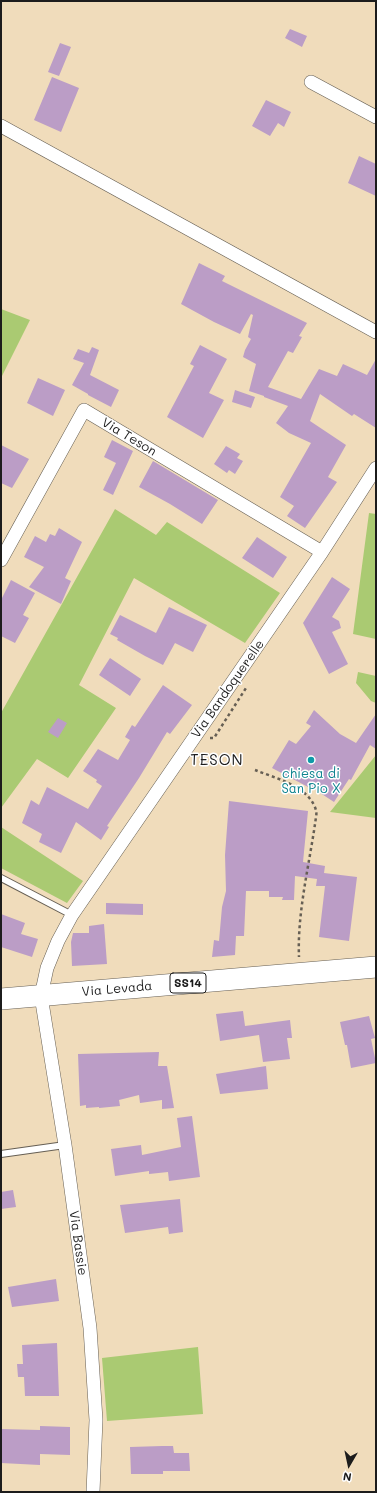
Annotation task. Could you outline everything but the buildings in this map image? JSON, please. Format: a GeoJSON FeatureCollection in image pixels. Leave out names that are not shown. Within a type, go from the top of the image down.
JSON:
{"type":"FeatureCollection","features":[{"type":"Feature","properties":{"kind":"main road","name":"Via Levada"},"geometry":{"type":"LineString","coordinates":[[1,999],[376,967]]}},
{"type":"Feature","properties":{"kind":"street"},"geometry":{"type":"LineString","coordinates":[[312,82],[376,116]]}},
{"type":"Feature","properties":{"kind":"street"},"geometry":{"type":"LineString","coordinates":[[1,126],[376,332]]}},
{"type":"Feature","properties":{"kind":"street","name":"Via Teson"},"geometry":{"type":"LineString","coordinates":[[1,560],[84,410],[322,552]]}},
{"type":"Feature","properties":{"kind":"street","name":"Via Bandoquerelle"},"geometry":{"type":"LineString","coordinates":[[41,996],[46,968],[58,941],[72,916],[322,552],[376,468]]}},
{"type":"Feature","properties":{"kind":"street","name":"Via Bassie"},"geometry":{"type":"LineString","coordinates":[[41,996],[65,1145],[90,1328],[96,1420],[93,1492]]}},
{"type":"Feature","properties":{"kind":"lane"},"geometry":{"type":"LineString","coordinates":[[1,878],[72,916]]}},
{"type":"Feature","properties":{"kind":"lane"},"geometry":{"type":"LineString","coordinates":[[1,1154],[65,1145]]}},
{"type":"Feature","properties":{"kind":"path"},"geometry":{"type":"LineString","coordinates":[[255,770],[290,785],[304,793],[314,805],[317,812],[311,844],[298,940],[300,973]]}},
{"type":"Feature","properties":{"kind":"green space"},"geometry":{"type":"Polygon","coordinates":[[[1,309],[30,320],[1,378],[1,309]]]}},
{"type":"Feature","properties":{"kind":"green space"},"geometry":{"type":"Polygon","coordinates":[[[115,509],[156,535],[167,522],[280,593],[245,643],[134,578],[79,685],[116,708],[68,778],[37,759],[1,808],[1,713],[115,509]]]}},
{"type":"Feature","properties":{"kind":"green space"},"geometry":{"type":"Polygon","coordinates":[[[369,513],[376,514],[376,639],[353,634],[369,513]]]}},
{"type":"Feature","properties":{"kind":"green space"},"geometry":{"type":"Polygon","coordinates":[[[358,672],[376,676],[376,703],[371,701],[356,683],[358,672]]]}},
{"type":"Feature","properties":{"kind":"green space"},"geometry":{"type":"Polygon","coordinates":[[[376,755],[376,818],[330,812],[376,755]]]}},
{"type":"Feature","properties":{"kind":"green space"},"geometry":{"type":"Polygon","coordinates":[[[1,827],[83,881],[67,903],[1,868],[1,827]]]}},
{"type":"Feature","properties":{"kind":"green space"},"geometry":{"type":"Polygon","coordinates":[[[198,1347],[203,1414],[107,1421],[102,1358],[198,1347]]]}},
{"type":"Feature","properties":{"kind":"place","name":"chiesa di San Pio X"},"geometry":{"type":"Point","coordinates":[311,760]}},
{"type":"Feature","properties":{"kind":"district","name":"TESON"},"geometry":{"type":"Point","coordinates":[217,760]}}]}
